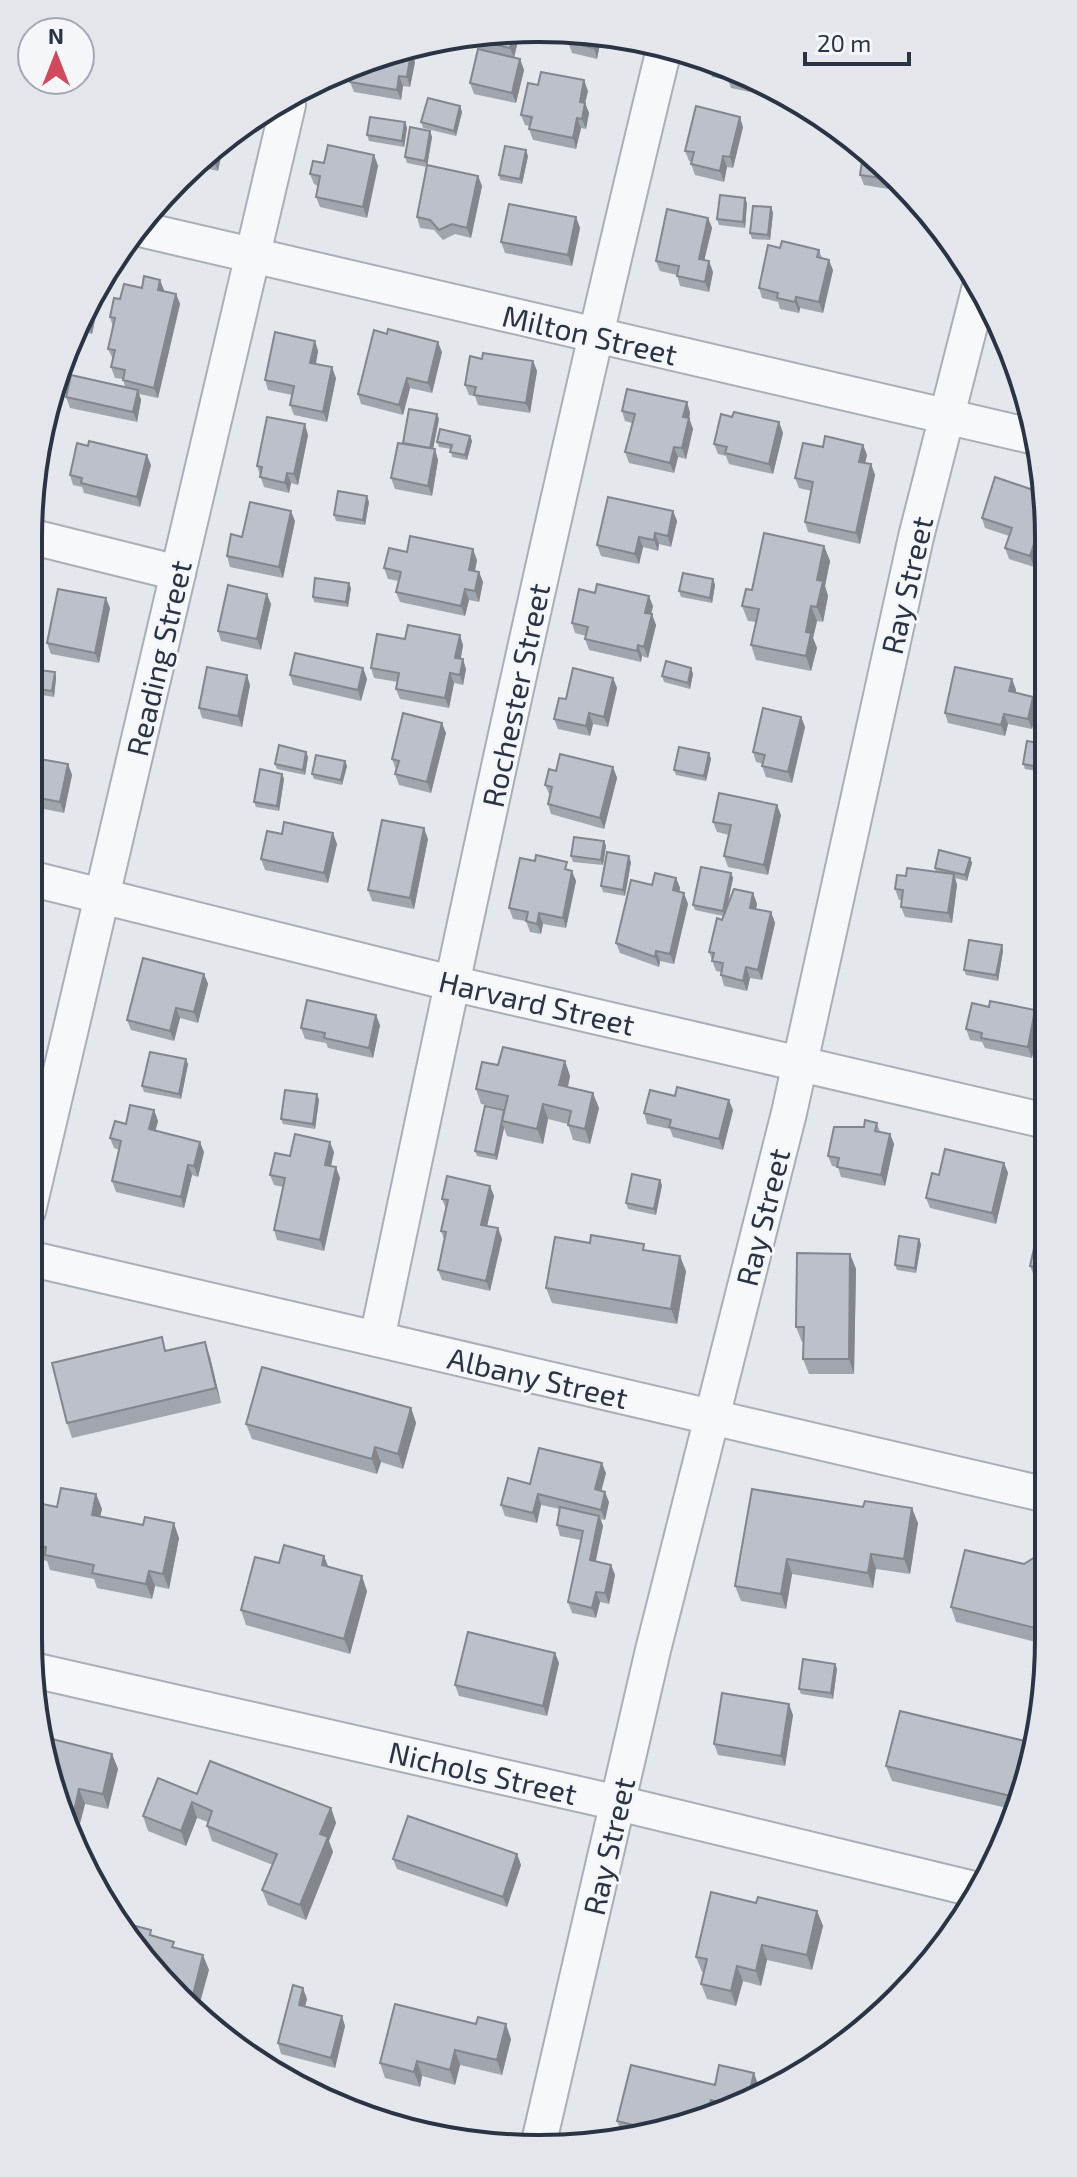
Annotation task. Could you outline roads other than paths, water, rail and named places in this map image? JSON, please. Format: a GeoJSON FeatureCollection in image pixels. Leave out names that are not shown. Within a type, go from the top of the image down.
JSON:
{"type":"FeatureCollection","features":[{"type":"Feature","properties":{"kind":"street","name":"Rochester Street"},"geometry":{"type":"LineString","coordinates":[[377,1339],[451,983],[594,336],[662,58]]}},
{"type":"Feature","properties":{"kind":"street","name":"Reading Street"},"geometry":{"type":"LineString","coordinates":[[42,1151],[287,111]]}},
{"type":"Feature","properties":{"kind":"street","name":"Milton Street"},"geometry":{"type":"LineString","coordinates":[[149,231],[1023,434]]}},
{"type":"Feature","properties":{"kind":"street","name":"Ray Street"},"geometry":{"type":"LineString","coordinates":[[541,2135],[618,1803],[800,1062],[916,537],[976,304]]}},
{"type":"Feature","properties":{"kind":"street"},"geometry":{"type":"LineString","coordinates":[[42,539],[178,573]]}},
{"type":"Feature","properties":{"kind":"street","name":"Harvard Street"},"geometry":{"type":"LineString","coordinates":[[42,881],[451,983],[1035,1118]]}},
{"type":"Feature","properties":{"kind":"street","name":"Albany Street"},"geometry":{"type":"LineString","coordinates":[[42,1261],[1035,1492]]}},
{"type":"Feature","properties":{"kind":"street","name":"Nichols Street"},"geometry":{"type":"LineString","coordinates":[[43,1672],[618,1803],[968,1888]]}}]}
